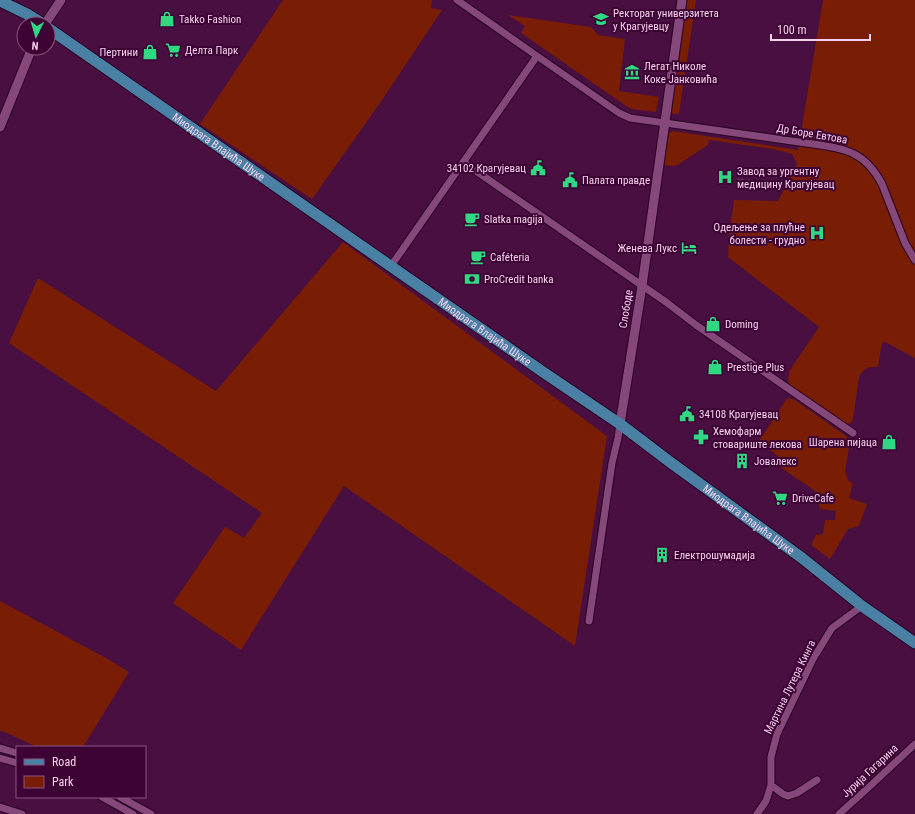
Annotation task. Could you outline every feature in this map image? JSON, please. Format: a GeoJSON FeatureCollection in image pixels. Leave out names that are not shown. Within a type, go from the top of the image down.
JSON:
{"type":"FeatureCollection","features":[{"type":"Feature","properties":{"kind":"main road"},"geometry":{"type":"LineString","coordinates":[[0,0],[30,16]]}},
{"type":"Feature","properties":{"kind":"main road","name":"Миодрага Влајића Шуке"},"geometry":{"type":"LineString","coordinates":[[56,34],[620,424],[802,558],[862,606],[915,643]]}},
{"type":"Feature","properties":{"kind":"street"},"geometry":{"type":"LineString","coordinates":[[50,16],[61,0]]}},
{"type":"Feature","properties":{"kind":"street","name":"Др Боре Евтова"},"geometry":{"type":"LineString","coordinates":[[458,0],[624,116],[633,119],[813,144],[852,152],[866,162],[878,176],[905,243],[915,260]]}},
{"type":"Feature","properties":{"kind":"street","name":"Слободе"},"geometry":{"type":"LineString","coordinates":[[589,621],[612,463],[618,438],[642,286],[682,0]]}},
{"type":"Feature","properties":{"kind":"street"},"geometry":{"type":"LineString","coordinates":[[0,128],[29,56]]}},
{"type":"Feature","properties":{"kind":"street"},"geometry":{"type":"LineString","coordinates":[[391,266],[537,56]]}},
{"type":"Feature","properties":{"kind":"street"},"geometry":{"type":"LineString","coordinates":[[463,162],[853,433]]}},
{"type":"Feature","properties":{"kind":"street","name":"Мартина Лутера Кинга"},"geometry":{"type":"LineString","coordinates":[[757,814],[766,801],[772,785],[771,758],[777,734],[813,659],[832,628],[862,606]]}},
{"type":"Feature","properties":{"kind":"street","name":"Јурија Гагарина"},"geometry":{"type":"LineString","coordinates":[[839,814],[915,744]]}},
{"type":"Feature","properties":{"kind":"street"},"geometry":{"type":"LineString","coordinates":[[0,748],[16,753]]}},
{"type":"Feature","properties":{"kind":"street"},"geometry":{"type":"LineString","coordinates":[[0,758],[16,763]]}},
{"type":"Feature","properties":{"kind":"street"},"geometry":{"type":"LineString","coordinates":[[772,785],[788,796],[797,793],[818,780]]}},
{"type":"Feature","properties":{"kind":"street"},"geometry":{"type":"LineString","coordinates":[[104,798],[133,814]]}},
{"type":"Feature","properties":{"kind":"street"},"geometry":{"type":"LineString","coordinates":[[122,798],[151,814]]}},
{"type":"Feature","properties":{"kind":"street"},"geometry":{"type":"LineString","coordinates":[[0,807],[22,814]]}},
{"type":"Feature","properties":{"kind":"green space"},"geometry":{"type":"Polygon","coordinates":[[[283,0],[432,0],[431,8],[442,10],[380,103],[312,199],[200,124],[283,0]]]}},
{"type":"Feature","properties":{"kind":"green space"},"geometry":{"type":"Polygon","coordinates":[[[682,0],[696,0],[679,114],[666,113],[682,0]]]}},
{"type":"Feature","properties":{"kind":"green space"},"geometry":{"type":"Polygon","coordinates":[[[823,0],[915,0],[915,358],[885,342],[882,343],[878,367],[867,369],[862,372],[859,377],[853,419],[849,424],[789,385],[788,378],[790,370],[819,327],[728,257],[729,236],[734,200],[778,201],[797,164],[792,154],[773,149],[709,140],[708,145],[676,166],[662,165],[666,135],[673,131],[798,150],[823,0]]]}},
{"type":"Feature","properties":{"kind":"green space"},"geometry":{"type":"Polygon","coordinates":[[[508,15],[591,27],[598,35],[625,39],[619,91],[659,97],[656,111],[629,108],[521,33],[525,26],[508,15]]]}},
{"type":"Feature","properties":{"kind":"green space"},"geometry":{"type":"Polygon","coordinates":[[[343,242],[607,436],[575,646],[344,486],[241,650],[173,603],[225,527],[244,538],[262,513],[9,343],[38,278],[216,391],[343,242]]]}},
{"type":"Feature","properties":{"kind":"green space"},"geometry":{"type":"Polygon","coordinates":[[[788,398],[795,400],[846,436],[850,442],[845,471],[848,480],[853,484],[849,498],[867,504],[859,526],[848,529],[830,559],[811,545],[816,535],[823,534],[825,520],[835,520],[836,511],[820,509],[815,491],[777,465],[780,458],[759,441],[788,398]]]}},
{"type":"Feature","properties":{"kind":"green space"},"geometry":{"type":"Polygon","coordinates":[[[0,601],[129,672],[84,746],[35,746],[0,731],[0,601]]]}},
{"type":"Feature","properties":{"kind":"tunnel"},"geometry":{"type":"LineString","coordinates":[[737,182],[750,183]]}},
{"type":"Feature","properties":{"kind":"place","name":"Takko Fashion"},"geometry":{"type":"Point","coordinates":[167,19]}},
{"type":"Feature","properties":{"kind":"place","name":"Ректорат универзитета у Крагујевцу"},"geometry":{"type":"Point","coordinates":[601,19]}},
{"type":"Feature","properties":{"kind":"place","name":"Делта Парк"},"geometry":{"type":"Point","coordinates":[173,50]}},
{"type":"Feature","properties":{"kind":"place","name":"Пертини"},"geometry":{"type":"Point","coordinates":[150,52]}},
{"type":"Feature","properties":{"kind":"place","name":"Легат Николе Коке Јанковића"},"geometry":{"type":"Point","coordinates":[632,72]}},
{"type":"Feature","properties":{"kind":"place","name":"34102 Крагујевац"},"geometry":{"type":"Point","coordinates":[538,168]}},
{"type":"Feature","properties":{"kind":"place","name":"Завод за ургентну медицину Крагујевац"},"geometry":{"type":"Point","coordinates":[725,177]}},
{"type":"Feature","properties":{"kind":"place","name":"Палата правде"},"geometry":{"type":"Point","coordinates":[570,180]}},
{"type":"Feature","properties":{"kind":"place","name":"Slatka magija"},"geometry":{"type":"Point","coordinates":[472,219]}},
{"type":"Feature","properties":{"kind":"place","name":"Одељење за плућне болести - грудно"},"geometry":{"type":"Point","coordinates":[817,233]}},
{"type":"Feature","properties":{"kind":"place","name":"Женева Лукс"},"geometry":{"type":"Point","coordinates":[689,248]}},
{"type":"Feature","properties":{"kind":"place","name":"Caféteria"},"geometry":{"type":"Point","coordinates":[478,257]}},
{"type":"Feature","properties":{"kind":"place","name":"ProCredit banka"},"geometry":{"type":"Point","coordinates":[472,279]}},
{"type":"Feature","properties":{"kind":"place","name":"Doming"},"geometry":{"type":"Point","coordinates":[713,324]}},
{"type":"Feature","properties":{"kind":"place","name":"Prestige Plus"},"geometry":{"type":"Point","coordinates":[715,367]}},
{"type":"Feature","properties":{"kind":"place","name":"34108 Крагујевац"},"geometry":{"type":"Point","coordinates":[687,414]}},
{"type":"Feature","properties":{"kind":"place","name":"Хемофарм стовариште лекова"},"geometry":{"type":"Point","coordinates":[701,437]}},
{"type":"Feature","properties":{"kind":"place","name":"Шарена пијаца"},"geometry":{"type":"Point","coordinates":[889,442]}},
{"type":"Feature","properties":{"kind":"place","name":"Јовалекс"},"geometry":{"type":"Point","coordinates":[742,461]}},
{"type":"Feature","properties":{"kind":"place","name":"DriveCafe"},"geometry":{"type":"Point","coordinates":[780,498]}},
{"type":"Feature","properties":{"kind":"place","name":"Електрошумадија"},"geometry":{"type":"Point","coordinates":[662,555]}}]}
